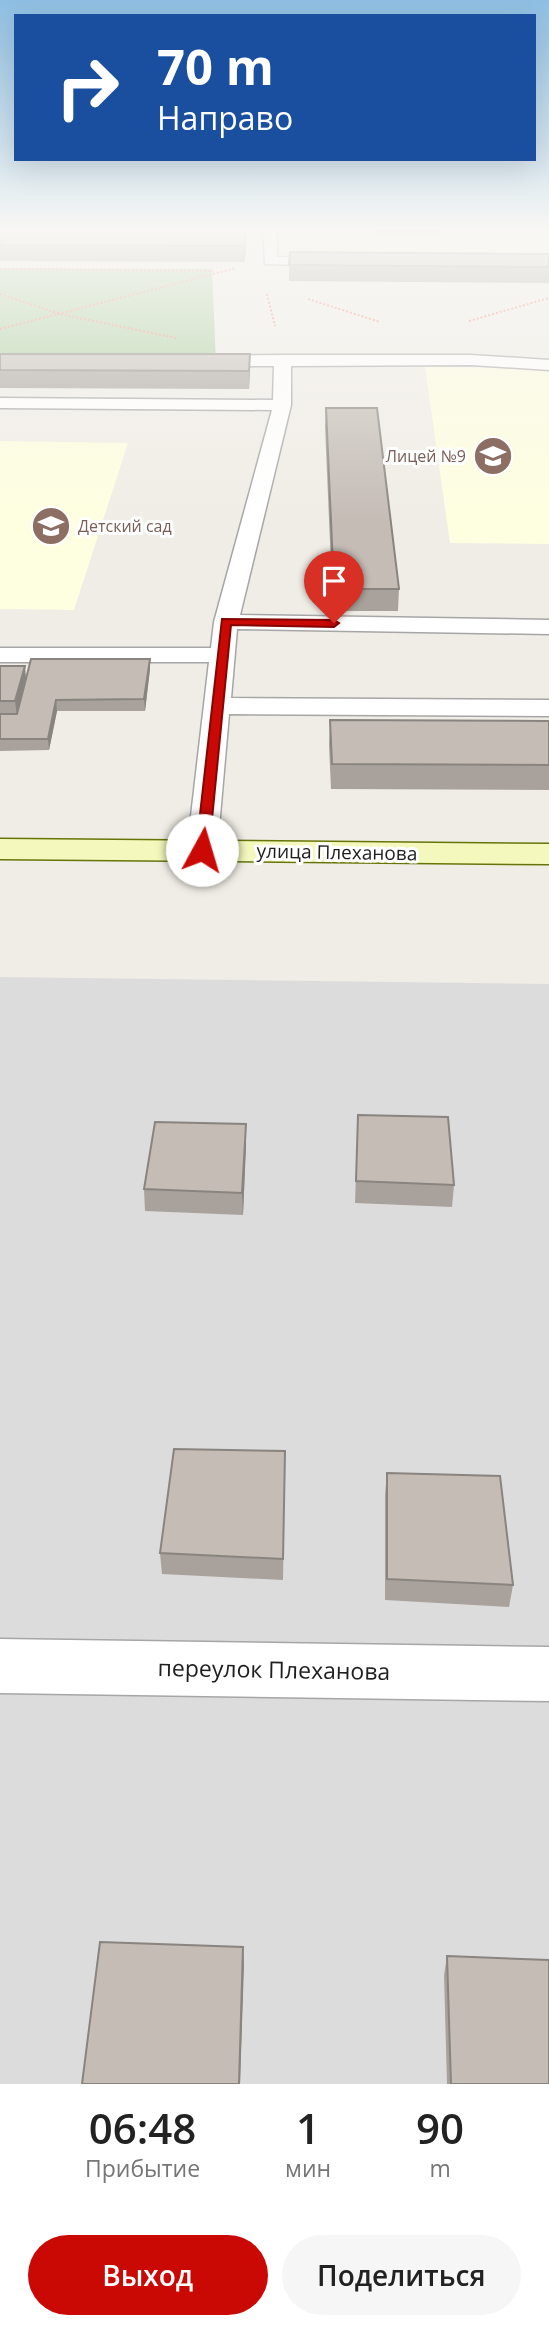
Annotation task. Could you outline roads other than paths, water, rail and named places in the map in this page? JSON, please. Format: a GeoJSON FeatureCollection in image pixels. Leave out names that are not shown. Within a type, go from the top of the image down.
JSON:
{"type":"FeatureCollection","features":[{"type":"Feature","properties":{"kind":"main road","name":"улица Плеханова"},"geometry":{"type":"LineString","coordinates":[[0,849],[549,855]]}},
{"type":"Feature","properties":{"kind":"street","name":"переулок Плеханова"},"geometry":{"type":"LineString","coordinates":[[0,1666],[549,1674]]}},
{"type":"Feature","properties":{"kind":"lane"},"geometry":{"type":"LineString","coordinates":[[202,850],[226,622],[282,405],[283,360]]}},
{"type":"Feature","properties":{"kind":"lane"},"geometry":{"type":"LineString","coordinates":[[188,361],[471,360],[549,365]]}},
{"type":"Feature","properties":{"kind":"lane"},"geometry":{"type":"LineString","coordinates":[[0,403],[282,405]]}},
{"type":"Feature","properties":{"kind":"lane"},"geometry":{"type":"LineString","coordinates":[[226,622],[549,627]]}},
{"type":"Feature","properties":{"kind":"lane"},"geometry":{"type":"LineString","coordinates":[[0,655],[224,655]]}},
{"type":"Feature","properties":{"kind":"lane"},"geometry":{"type":"LineString","coordinates":[[219,706],[549,708]]}},
{"type":"Feature","properties":{"kind":"place","name":"Лицей №9"},"geometry":{"type":"Point","coordinates":[493,456]}},
{"type":"Feature","properties":{"kind":"place","name":"Детский сад"},"geometry":{"type":"Point","coordinates":[51,526]}}]}
